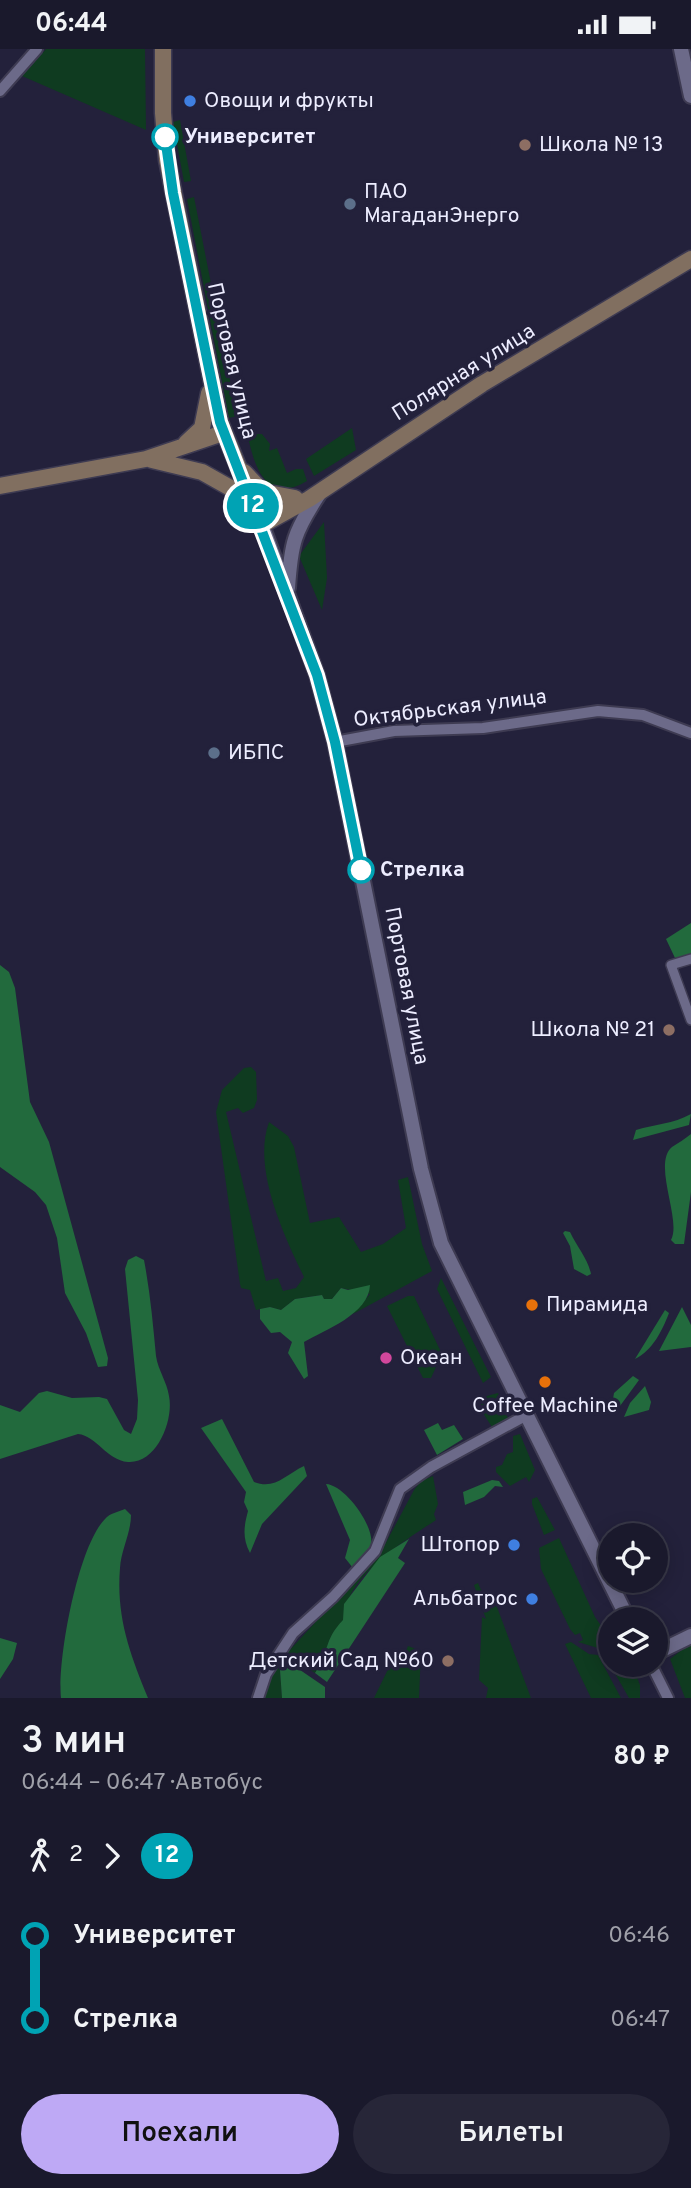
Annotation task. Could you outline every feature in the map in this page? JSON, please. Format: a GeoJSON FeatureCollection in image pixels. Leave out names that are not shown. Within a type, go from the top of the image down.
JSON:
{"type":"FeatureCollection","features":[{"type":"Feature","properties":{"kind":"main road","name":"Портовая улица"},"geometry":{"type":"LineString","coordinates":[[163,49],[163,113],[167,160],[209,370],[223,433],[262,524]]}},
{"type":"Feature","properties":{"kind":"main road","name":"Полярная улица"},"geometry":{"type":"LineString","coordinates":[[262,524],[320,492],[417,425],[691,259]]}},
{"type":"Feature","properties":{"kind":"main road"},"geometry":{"type":"LineString","coordinates":[[177,449],[202,428],[209,400],[209,370]]}},
{"type":"Feature","properties":{"kind":"main road"},"geometry":{"type":"LineString","coordinates":[[0,486],[146,459],[223,433]]}},
{"type":"Feature","properties":{"kind":"main road"},"geometry":{"type":"LineString","coordinates":[[146,459],[172,462],[202,472],[250,499],[295,498],[320,492]]}},
{"type":"Feature","properties":{"kind":"main road"},"geometry":{"type":"LineString","coordinates":[[234,461],[264,492],[295,498]]}},
{"type":"Feature","properties":{"kind":"street"},"geometry":{"type":"LineString","coordinates":[[3,83],[37,49]]}},
{"type":"Feature","properties":{"kind":"street"},"geometry":{"type":"LineString","coordinates":[[681,49],[691,96]]}},
{"type":"Feature","properties":{"kind":"street"},"geometry":{"type":"LineString","coordinates":[[287,593],[291,545],[297,526],[320,492]]}},
{"type":"Feature","properties":{"kind":"street","name":"Портовая улица"},"geometry":{"type":"LineString","coordinates":[[262,524],[317,675],[335,742],[425,1187],[450,1264],[622,1607]]}},
{"type":"Feature","properties":{"kind":"street","name":"Октябрьская улица"},"geometry":{"type":"LineString","coordinates":[[335,742],[394,731],[483,728],[590,711],[643,715],[691,733]]}},
{"type":"Feature","properties":{"kind":"street"},"geometry":{"type":"LineString","coordinates":[[691,959],[671,965],[691,1020]]}},
{"type":"Feature","properties":{"kind":"street"},"geometry":{"type":"LineString","coordinates":[[258,1698],[266,1674],[293,1633],[332,1597],[375,1551],[400,1489],[430,1467],[525,1416]]}},
{"type":"Feature","properties":{"kind":"street"},"geometry":{"type":"LineString","coordinates":[[668,1647],[691,1636]]}},
{"type":"Feature","properties":{"kind":"street"},"geometry":{"type":"LineString","coordinates":[[658,1677],[668,1698]]}},
{"type":"Feature","properties":{"kind":"green space"},"geometry":{"type":"Polygon","coordinates":[[[46,49],[145,49],[146,130],[22,76],[46,49]]]}},
{"type":"Feature","properties":{"kind":"green space"},"geometry":{"type":"Polygon","coordinates":[[[180,120],[191,181],[184,182],[173,122],[180,120]]]}},
{"type":"Feature","properties":{"kind":"green space"},"geometry":{"type":"Polygon","coordinates":[[[194,197],[237,416],[229,418],[187,199],[194,197]]]}},
{"type":"Feature","properties":{"kind":"green space"},"geometry":{"type":"Polygon","coordinates":[[[352,428],[356,450],[314,476],[306,459],[352,428]]]}},
{"type":"Feature","properties":{"kind":"green space"},"geometry":{"type":"Polygon","coordinates":[[[262,434],[270,444],[269,451],[277,448],[287,473],[303,469],[307,481],[294,487],[282,488],[273,486],[266,480],[259,471],[248,437],[262,434]]]}},
{"type":"Feature","properties":{"kind":"green space"},"geometry":{"type":"Polygon","coordinates":[[[324,522],[327,578],[322,610],[299,556],[324,522]]]}},
{"type":"Feature","properties":{"kind":"green space"},"geometry":{"type":"Polygon","coordinates":[[[691,923],[691,954],[675,958],[666,939],[691,923]]]}},
{"type":"Feature","properties":{"kind":"green space"},"geometry":{"type":"Polygon","coordinates":[[[0,965],[9,972],[15,988],[30,1102],[49,1142],[108,1358],[107,1366],[98,1367],[86,1333],[65,1293],[57,1238],[46,1205],[35,1192],[0,1167],[0,965]]]}},
{"type":"Feature","properties":{"kind":"green space"},"geometry":{"type":"Polygon","coordinates":[[[251,1067],[256,1072],[257,1100],[254,1108],[243,1113],[238,1108],[226,1112],[266,1281],[278,1278],[283,1291],[296,1288],[304,1277],[280,1222],[267,1180],[264,1160],[269,1122],[288,1136],[294,1147],[310,1223],[339,1217],[361,1252],[383,1244],[406,1228],[398,1180],[408,1177],[422,1244],[432,1271],[353,1314],[370,1294],[341,1288],[332,1299],[324,1299],[322,1295],[295,1299],[281,1310],[270,1307],[256,1310],[250,1290],[241,1288],[240,1284],[216,1112],[222,1090],[244,1068],[251,1067]]]}},
{"type":"Feature","properties":{"kind":"green space"},"geometry":{"type":"Polygon","coordinates":[[[691,1114],[689,1125],[633,1140],[636,1130],[691,1114]]]}},
{"type":"Feature","properties":{"kind":"green space"},"geometry":{"type":"Polygon","coordinates":[[[691,1134],[691,1192],[684,1244],[675,1244],[671,1240],[673,1219],[665,1166],[672,1147],[691,1134]]]}},
{"type":"Feature","properties":{"kind":"green space"},"geometry":{"type":"Polygon","coordinates":[[[570,1232],[591,1274],[587,1276],[574,1269],[570,1246],[563,1233],[570,1232]]]}},
{"type":"Feature","properties":{"kind":"green space"},"geometry":{"type":"Polygon","coordinates":[[[136,1256],[144,1260],[156,1356],[170,1406],[166,1428],[155,1448],[138,1461],[128,1462],[114,1457],[91,1439],[78,1434],[0,1459],[0,1405],[20,1412],[39,1393],[47,1391],[72,1398],[107,1399],[124,1430],[131,1434],[137,1419],[138,1400],[125,1269],[128,1260],[136,1256]]]}},
{"type":"Feature","properties":{"kind":"green space"},"geometry":{"type":"Polygon","coordinates":[[[441,1278],[491,1377],[483,1383],[437,1289],[441,1278]]]}},
{"type":"Feature","properties":{"kind":"green space"},"geometry":{"type":"Polygon","coordinates":[[[370,1285],[368,1295],[354,1313],[304,1342],[308,1376],[304,1379],[288,1353],[292,1342],[280,1332],[271,1333],[260,1319],[260,1309],[270,1307],[281,1310],[295,1299],[322,1295],[324,1299],[332,1299],[341,1288],[348,1290],[370,1285]]]}},
{"type":"Feature","properties":{"kind":"green space"},"geometry":{"type":"Polygon","coordinates":[[[414,1296],[442,1354],[431,1378],[423,1378],[387,1306],[414,1296]]]}},
{"type":"Feature","properties":{"kind":"green space"},"geometry":{"type":"Polygon","coordinates":[[[682,1307],[691,1325],[691,1347],[659,1351],[682,1307]]]}},
{"type":"Feature","properties":{"kind":"green space"},"geometry":{"type":"Polygon","coordinates":[[[665,1310],[669,1313],[656,1339],[647,1351],[635,1359],[665,1310]]]}},
{"type":"Feature","properties":{"kind":"green space"},"geometry":{"type":"Polygon","coordinates":[[[633,1376],[639,1380],[620,1406],[612,1405],[614,1393],[633,1376]]]}},
{"type":"Feature","properties":{"kind":"green space"},"geometry":{"type":"Polygon","coordinates":[[[645,1386],[651,1402],[649,1410],[624,1417],[630,1403],[645,1386]]]}},
{"type":"Feature","properties":{"kind":"green space"},"geometry":{"type":"Polygon","coordinates":[[[498,1393],[509,1421],[493,1429],[482,1410],[481,1402],[483,1397],[498,1393]]]}},
{"type":"Feature","properties":{"kind":"green space"},"geometry":{"type":"Polygon","coordinates":[[[222,1419],[254,1482],[274,1483],[304,1466],[307,1476],[262,1524],[250,1553],[245,1537],[248,1511],[244,1502],[246,1492],[201,1428],[222,1419]]]}},
{"type":"Feature","properties":{"kind":"green space"},"geometry":{"type":"Polygon","coordinates":[[[438,1423],[442,1430],[454,1425],[463,1439],[437,1455],[424,1430],[438,1423]]]}},
{"type":"Feature","properties":{"kind":"green space"},"geometry":{"type":"Polygon","coordinates":[[[520,1434],[535,1470],[529,1482],[526,1477],[510,1486],[496,1472],[496,1467],[502,1465],[507,1454],[513,1452],[513,1436],[520,1434]]]}},
{"type":"Feature","properties":{"kind":"green space"},"geometry":{"type":"Polygon","coordinates":[[[433,1476],[438,1504],[434,1514],[436,1520],[393,1550],[365,1575],[354,1589],[344,1620],[333,1634],[315,1673],[288,1656],[280,1670],[282,1698],[261,1698],[276,1665],[382,1550],[414,1490],[421,1481],[433,1476]]]}},
{"type":"Feature","properties":{"kind":"green space"},"geometry":{"type":"Polygon","coordinates":[[[492,1480],[499,1481],[503,1487],[495,1486],[484,1497],[465,1505],[463,1492],[492,1480]]]}},
{"type":"Feature","properties":{"kind":"green space"},"geometry":{"type":"Polygon","coordinates":[[[326,1484],[342,1491],[350,1499],[369,1529],[370,1550],[353,1568],[345,1558],[350,1540],[326,1484]]]}},
{"type":"Feature","properties":{"kind":"green space"},"geometry":{"type":"Polygon","coordinates":[[[537,1497],[555,1530],[544,1535],[532,1504],[532,1499],[537,1497]]]}},
{"type":"Feature","properties":{"kind":"green space"},"geometry":{"type":"Polygon","coordinates":[[[125,1509],[131,1515],[121,1561],[120,1603],[130,1650],[148,1698],[61,1698],[66,1632],[86,1553],[105,1519],[125,1509]]]}},
{"type":"Feature","properties":{"kind":"green space"},"geometry":{"type":"Polygon","coordinates":[[[559,1538],[598,1621],[598,1648],[578,1642],[583,1640],[580,1633],[575,1635],[570,1629],[541,1569],[539,1548],[559,1538]]]}},
{"type":"Feature","properties":{"kind":"green space"},"geometry":{"type":"Polygon","coordinates":[[[409,1539],[398,1558],[405,1563],[327,1682],[315,1673],[332,1634],[343,1620],[344,1604],[380,1557],[409,1539]]]}},
{"type":"Feature","properties":{"kind":"green space"},"geometry":{"type":"Polygon","coordinates":[[[478,1583],[485,1599],[497,1607],[531,1698],[486,1698],[488,1688],[479,1680],[482,1617],[486,1619],[474,1585],[478,1583]]]}},
{"type":"Feature","properties":{"kind":"green space"},"geometry":{"type":"Polygon","coordinates":[[[0,1638],[17,1643],[13,1659],[0,1679],[0,1638]]]}},
{"type":"Feature","properties":{"kind":"green space"},"geometry":{"type":"Polygon","coordinates":[[[571,1642],[589,1654],[598,1655],[598,1677],[610,1677],[621,1698],[591,1698],[565,1644],[571,1642]]]}},
{"type":"Feature","properties":{"kind":"green space"},"geometry":{"type":"Polygon","coordinates":[[[691,1643],[691,1698],[685,1698],[670,1659],[691,1643]]]}},
{"type":"Feature","properties":{"kind":"green space"},"geometry":{"type":"Polygon","coordinates":[[[408,1646],[421,1651],[419,1698],[374,1698],[393,1659],[399,1655],[404,1656],[408,1646]]]}},
{"type":"Feature","properties":{"kind":"green space"},"geometry":{"type":"Polygon","coordinates":[[[284,1659],[325,1687],[325,1698],[282,1698],[280,1670],[285,1663],[284,1659]]]}},
{"type":"Feature","properties":{"kind":"green space"},"geometry":{"type":"Polygon","coordinates":[[[617,1677],[637,1677],[640,1698],[629,1698],[617,1677]]]}},
{"type":"Feature","properties":{"kind":"bus line","name":"12"},"geometry":{"type":"LineString","coordinates":[[165,137],[173,193],[220,422],[262,524],[317,675],[335,742],[361,870]]}},
{"type":"Feature","properties":{"kind":"place","name":"Овощи и фрукты"},"geometry":{"type":"Point","coordinates":[190,101]}},
{"type":"Feature","properties":{"kind":"place","name":"Университет"},"geometry":{"type":"Point","coordinates":[165,137]}},
{"type":"Feature","properties":{"kind":"place","name":"Школа № 13"},"geometry":{"type":"Point","coordinates":[525,145]}},
{"type":"Feature","properties":{"kind":"place","name":"ПАО МагаданЭнерго"},"geometry":{"type":"Point","coordinates":[350,204]}},
{"type":"Feature","properties":{"kind":"place","name":"ИБПС"},"geometry":{"type":"Point","coordinates":[214,753]}},
{"type":"Feature","properties":{"kind":"place","name":"Стрелка"},"geometry":{"type":"Point","coordinates":[361,870]}},
{"type":"Feature","properties":{"kind":"place","name":"Школа № 21"},"geometry":{"type":"Point","coordinates":[669,1030]}},
{"type":"Feature","properties":{"kind":"place","name":"Пирамида"},"geometry":{"type":"Point","coordinates":[532,1305]}},
{"type":"Feature","properties":{"kind":"place","name":"Океан"},"geometry":{"type":"Point","coordinates":[386,1358]}},
{"type":"Feature","properties":{"kind":"place","name":"Coffee Machine"},"geometry":{"type":"Point","coordinates":[545,1382]}},
{"type":"Feature","properties":{"kind":"place","name":"Штопор"},"geometry":{"type":"Point","coordinates":[514,1545]}},
{"type":"Feature","properties":{"kind":"place","name":"Альбатрос"},"geometry":{"type":"Point","coordinates":[532,1599]}},
{"type":"Feature","properties":{"kind":"place","name":"Детский Сад №60"},"geometry":{"type":"Point","coordinates":[448,1661]}}]}
